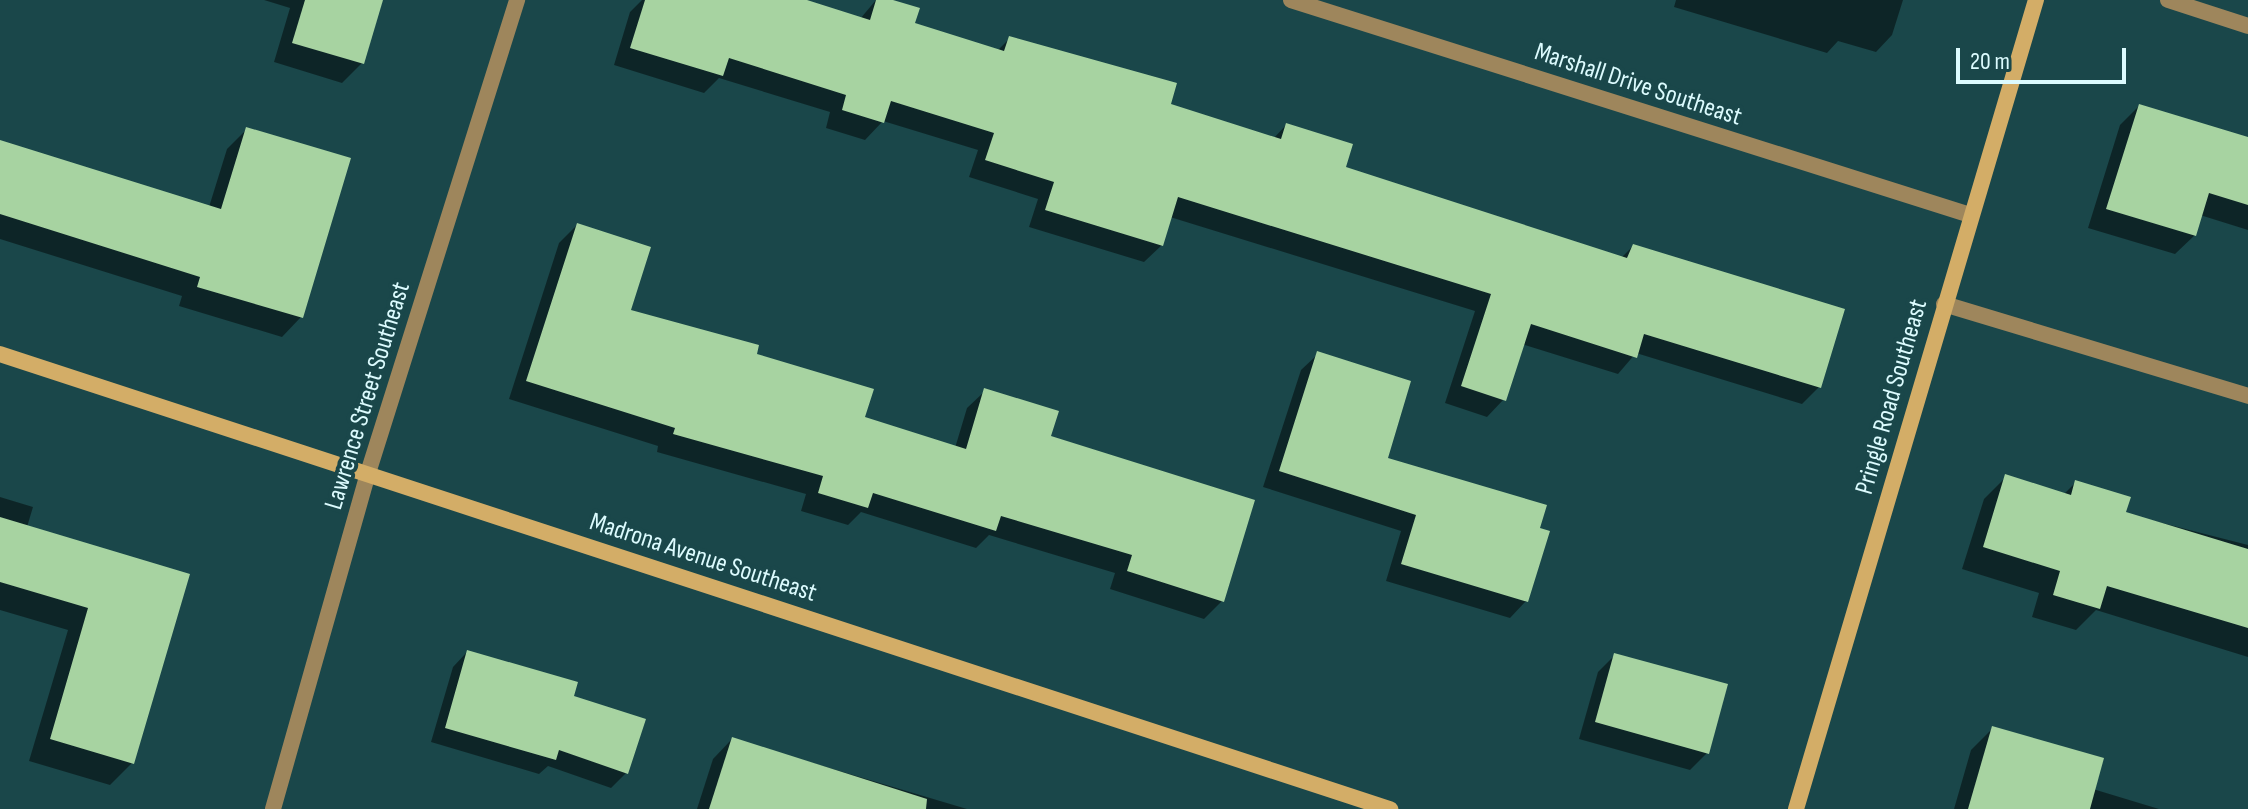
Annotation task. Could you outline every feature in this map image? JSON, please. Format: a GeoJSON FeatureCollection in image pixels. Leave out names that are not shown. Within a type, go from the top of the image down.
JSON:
{"type":"FeatureCollection","features":[{"type":"Feature","properties":{"kind":"main road","name":"Pringle Road Southeast"},"geometry":{"type":"LineString","coordinates":[[1796,809],[2036,0]]}},
{"type":"Feature","properties":{"kind":"main road","name":"Madrona Avenue Southeast"},"geometry":{"type":"LineString","coordinates":[[0,354],[1390,809]]}},
{"type":"Feature","properties":{"kind":"street","name":"Lawrence Street Southeast"},"geometry":{"type":"LineString","coordinates":[[273,809],[368,473],[517,0]]}},
{"type":"Feature","properties":{"kind":"street","name":"Marshall Drive Southeast"},"geometry":{"type":"LineString","coordinates":[[1291,0],[1970,215]]}},
{"type":"Feature","properties":{"kind":"street"},"geometry":{"type":"LineString","coordinates":[[2168,0],[2248,26]]}},
{"type":"Feature","properties":{"kind":"street"},"geometry":{"type":"LineString","coordinates":[[1944,304],[2248,396]]}},
{"type":"Feature","properties":{"kind":"building"},"geometry":{"type":"Polygon","coordinates":[[[305,0],[383,0],[364,64],[292,43],[305,0]]]}},
{"type":"Feature","properties":{"kind":"building"},"geometry":{"type":"Polygon","coordinates":[[[645,0],[807,0],[870,20],[876,0],[893,0],[920,8],[915,23],[1004,51],[1009,36],[1177,83],[1171,104],[1281,139],[1286,123],[1353,144],[1346,167],[1627,258],[1633,244],[1845,309],[1821,388],[1644,334],[1637,358],[1531,324],[1506,401],[1461,386],[1491,294],[1178,197],[1163,246],[1045,210],[1054,182],[985,160],[994,133],[891,101],[884,123],[842,110],[846,95],[729,58],[723,76],[630,48],[645,0]]]}},
{"type":"Feature","properties":{"kind":"building"},"geometry":{"type":"Polygon","coordinates":[[[2139,104],[2248,137],[2248,205],[2209,193],[2196,236],[2106,209],[2139,104]]]}},
{"type":"Feature","properties":{"kind":"building"},"geometry":{"type":"Polygon","coordinates":[[[246,127],[351,158],[303,318],[197,287],[200,277],[0,214],[0,140],[221,209],[246,127]]]}},
{"type":"Feature","properties":{"kind":"building"},"geometry":{"type":"Polygon","coordinates":[[[577,223],[651,247],[631,310],[759,345],[757,354],[874,389],[865,417],[966,449],[984,388],[1059,411],[1051,436],[1255,500],[1224,602],[1127,571],[1132,555],[1001,516],[996,531],[873,493],[868,508],[818,493],[823,476],[673,434],[675,428],[526,381],[577,223]]]}},
{"type":"Feature","properties":{"kind":"building"},"geometry":{"type":"Polygon","coordinates":[[[1317,351],[1411,381],[1388,458],[1547,505],[1540,528],[1550,531],[1528,602],[1401,564],[1416,515],[1279,471],[1317,351]]]}},
{"type":"Feature","properties":{"kind":"building"},"geometry":{"type":"Polygon","coordinates":[[[2005,474],[2071,495],[2075,480],[2131,497],[2126,512],[2248,549],[2248,628],[2107,586],[2100,609],[2053,595],[2060,571],[1983,547],[2005,474]]]}},
{"type":"Feature","properties":{"kind":"building"},"geometry":{"type":"Polygon","coordinates":[[[0,517],[190,574],[134,764],[50,739],[88,608],[0,582],[0,517]]]}},
{"type":"Feature","properties":{"kind":"building"},"geometry":{"type":"Polygon","coordinates":[[[467,650],[578,682],[574,696],[646,719],[628,774],[559,750],[556,760],[445,728],[467,650]]]}},
{"type":"Feature","properties":{"kind":"building"},"geometry":{"type":"Polygon","coordinates":[[[1614,653],[1728,684],[1709,754],[1595,722],[1614,653]]]}},
{"type":"Feature","properties":{"kind":"building"},"geometry":{"type":"Polygon","coordinates":[[[1992,726],[2104,758],[2090,809],[1968,809],[1992,726]]]}},
{"type":"Feature","properties":{"kind":"building"},"geometry":{"type":"Polygon","coordinates":[[[732,737],[927,799],[926,809],[709,809],[732,737]]]}}]}
